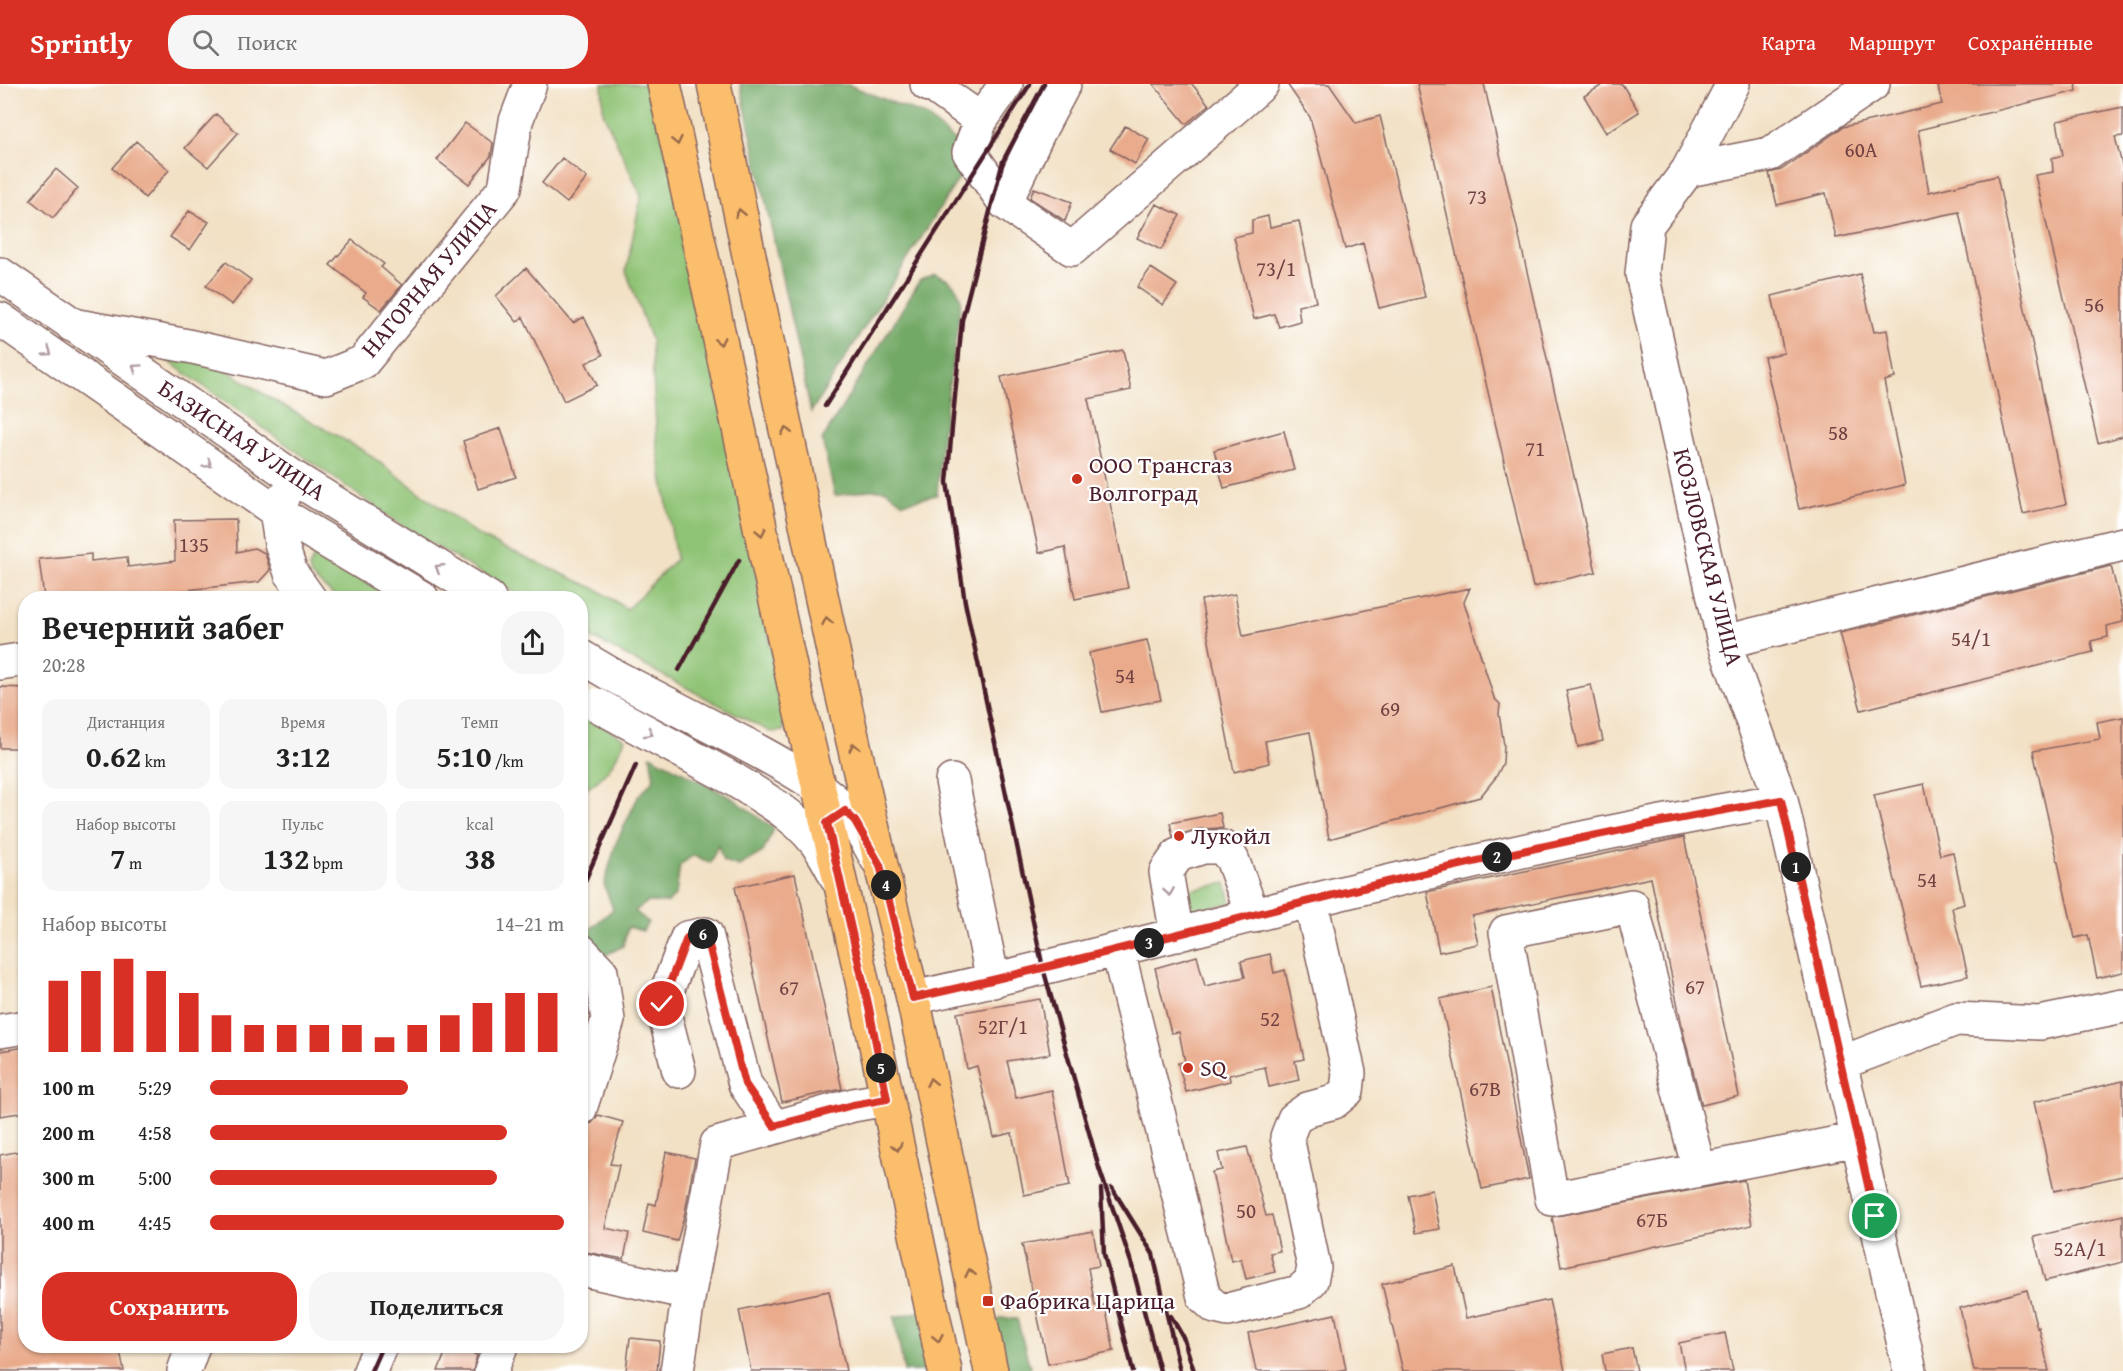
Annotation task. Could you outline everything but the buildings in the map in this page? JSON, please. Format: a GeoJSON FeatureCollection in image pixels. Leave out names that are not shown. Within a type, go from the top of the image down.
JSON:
{"type":"FeatureCollection","features":[{"type":"Feature","properties":{"kind":"main road"},"geometry":{"type":"LineString","coordinates":[[664,84],[794,685],[820,790],[823,819],[842,885],[945,1371]]}},
{"type":"Feature","properties":{"kind":"main road"},"geometry":{"type":"LineString","coordinates":[[714,84],[839,679],[880,865],[913,998],[991,1371]]}},
{"type":"Feature","properties":{"kind":"street","name":"НАГОРНАЯ УЛИЦА"},"geometry":{"type":"LineString","coordinates":[[72,325],[188,346],[326,377],[363,362],[505,188],[516,121],[530,84]]}},
{"type":"Feature","properties":{"kind":"street"},"geometry":{"type":"LineString","coordinates":[[927,84],[981,120]]}},
{"type":"Feature","properties":{"kind":"street"},"geometry":{"type":"LineString","coordinates":[[1006,84],[981,120],[969,152],[1005,203],[1072,249],[1262,84]]}},
{"type":"Feature","properties":{"kind":"street"},"geometry":{"type":"LineString","coordinates":[[1005,203],[1064,84]]}},
{"type":"Feature","properties":{"kind":"street","name":"КОЗЛОВСКАЯ УЛИЦА"},"geometry":{"type":"LineString","coordinates":[[1732,84],[1688,170],[1647,225],[1642,274],[1724,642],[1781,800],[1910,1371]]}},
{"type":"Feature","properties":{"kind":"street"},"geometry":{"type":"LineString","coordinates":[[1688,170],[1770,154],[1873,84]]}},
{"type":"Feature","properties":{"kind":"street","name":"БАЗИСНАЯ УЛИЦА"},"geometry":{"type":"LineString","coordinates":[[0,274],[296,479],[478,591]]}},
{"type":"Feature","properties":{"kind":"street","name":"БАЗИСНАЯ УЛИЦА"},"geometry":{"type":"LineString","coordinates":[[0,319],[276,511],[410,591]]}},
{"type":"Feature","properties":{"kind":"street"},"geometry":{"type":"LineString","coordinates":[[296,479],[276,511],[281,543],[291,573],[304,591]]}},
{"type":"Feature","properties":{"kind":"street"},"geometry":{"type":"LineString","coordinates":[[1724,642],[2123,544]]}},
{"type":"Feature","properties":{"kind":"street"},"geometry":{"type":"LineString","coordinates":[[0,663],[18,660]]}},
{"type":"Feature","properties":{"kind":"street"},"geometry":{"type":"LineString","coordinates":[[588,661],[754,749],[820,790]]}},
{"type":"Feature","properties":{"kind":"street"},"geometry":{"type":"LineString","coordinates":[[589,699],[734,779],[767,800],[823,819],[855,821],[880,865]]}},
{"type":"Feature","properties":{"kind":"street"},"geometry":{"type":"LineString","coordinates":[[754,749],[787,753],[795,748],[805,730]]}},
{"type":"Feature","properties":{"kind":"street"},"geometry":{"type":"LineString","coordinates":[[952,781],[993,981]]}},
{"type":"Feature","properties":{"kind":"street"},"geometry":{"type":"LineString","coordinates":[[823,819],[858,794],[862,783]]}},
{"type":"Feature","properties":{"kind":"street"},"geometry":{"type":"LineString","coordinates":[[913,998],[1118,951],[1434,871],[1697,814],[1781,800]]}},
{"type":"Feature","properties":{"kind":"street"},"geometry":{"type":"LineString","coordinates":[[1177,936],[1166,872],[1178,855],[1203,847],[1222,847],[1232,859],[1253,916]]}},
{"type":"Feature","properties":{"kind":"street"},"geometry":{"type":"LineString","coordinates":[[1118,951],[1204,1297],[1215,1307],[1228,1310],[1299,1292],[1311,1281],[1314,1267],[1287,1137],[1294,1119],[1308,1109],[1334,1102],[1347,1091],[1349,1073],[1311,902]]}},
{"type":"Feature","properties":{"kind":"street"},"geometry":{"type":"LineString","coordinates":[[1699,1170],[1632,906],[1506,932],[1552,1200],[1858,1139]]}},
{"type":"Feature","properties":{"kind":"street"},"geometry":{"type":"LineString","coordinates":[[680,1071],[662,1004],[687,938],[706,934],[745,1084],[774,1126]]}},
{"type":"Feature","properties":{"kind":"street"},"geometry":{"type":"LineString","coordinates":[[588,958],[602,972],[608,1020],[588,1084]]}},
{"type":"Feature","properties":{"kind":"street"},"geometry":{"type":"LineString","coordinates":[[1841,1063],[1956,1019],[2040,1023],[2123,1006]]}},
{"type":"Feature","properties":{"kind":"street"},"geometry":{"type":"LineString","coordinates":[[0,1031],[18,1028]]}},
{"type":"Feature","properties":{"kind":"street"},"geometry":{"type":"LineString","coordinates":[[677,1371],[717,1144],[853,1105],[887,1099]]}},
{"type":"Feature","properties":{"kind":"street"},"geometry":{"type":"LineString","coordinates":[[588,1271],[689,1293]]}},
{"type":"Feature","properties":{"kind":"street"},"geometry":{"type":"LineString","coordinates":[[184,1371],[191,1353]]}},
{"type":"Feature","properties":{"kind":"street"},"geometry":{"type":"LineString","coordinates":[[370,1371],[377,1353]]}},
{"type":"Feature","properties":{"kind":"street"},"geometry":{"type":"LineString","coordinates":[[491,1371],[498,1353]]}},
{"type":"Feature","properties":{"kind":"green space"},"geometry":{"type":"Polygon","coordinates":[[[602,84],[654,84],[785,714],[783,731],[770,732],[588,636],[588,591],[511,591],[404,527],[165,359],[207,357],[270,398],[364,451],[479,536],[598,590],[627,609],[676,559],[657,445],[651,340],[626,271],[641,196],[603,112],[602,84]]]}},
{"type":"Feature","properties":{"kind":"green space"},"geometry":{"type":"Polygon","coordinates":[[[740,84],[849,85],[926,116],[962,148],[966,167],[811,412],[740,84]]]}},
{"type":"Feature","properties":{"kind":"green space"},"geometry":{"type":"Polygon","coordinates":[[[935,274],[952,283],[961,300],[941,444],[937,495],[903,503],[886,490],[869,490],[835,496],[822,440],[920,280],[935,274]]]}},
{"type":"Feature","properties":{"kind":"green space"},"geometry":{"type":"Polygon","coordinates":[[[322,555],[381,591],[329,591],[311,576],[309,568],[313,558],[322,555]]]}},
{"type":"Feature","properties":{"kind":"green space"},"geometry":{"type":"Polygon","coordinates":[[[588,717],[625,739],[608,770],[589,787],[588,717]]]}},
{"type":"Feature","properties":{"kind":"green space"},"geometry":{"type":"Polygon","coordinates":[[[650,755],[734,799],[774,829],[763,852],[739,866],[723,861],[718,845],[710,863],[694,855],[680,865],[676,894],[668,903],[648,902],[635,911],[648,922],[643,931],[628,927],[623,946],[600,958],[588,947],[588,932],[613,909],[604,885],[616,843],[638,797],[654,779],[650,755]]]}},
{"type":"Feature","properties":{"kind":"green space"},"geometry":{"type":"Polygon","coordinates":[[[1226,883],[1231,903],[1189,911],[1184,891],[1226,883]]]}},
{"type":"Feature","properties":{"kind":"green space"},"geometry":{"type":"Polygon","coordinates":[[[928,1310],[940,1371],[904,1371],[894,1317],[928,1310]]]}},
{"type":"Feature","properties":{"kind":"green space"},"geometry":{"type":"Polygon","coordinates":[[[1001,1318],[1017,1319],[1031,1371],[1002,1371],[991,1326],[1001,1318]]]}},
{"type":"Feature","properties":{"kind":"railway"},"geometry":{"type":"LineString","coordinates":[[825,406],[1030,84]]}},
{"type":"Feature","properties":{"kind":"railway"},"geometry":{"type":"LineString","coordinates":[[1044,84],[1003,161],[962,320],[947,482],[965,602],[1043,968],[1099,1168],[1131,1262],[1160,1371]]}},
{"type":"Feature","properties":{"kind":"railway"},"geometry":{"type":"LineString","coordinates":[[679,670],[739,560]]}},
{"type":"Feature","properties":{"kind":"railway"},"geometry":{"type":"LineString","coordinates":[[588,874],[636,765]]}},
{"type":"Feature","properties":{"kind":"railway"},"geometry":{"type":"LineString","coordinates":[[1112,1188],[1153,1254],[1180,1371]]}},
{"type":"Feature","properties":{"kind":"railway"},"geometry":{"type":"LineString","coordinates":[[1101,1189],[1104,1254],[1133,1371]]}},
{"type":"Feature","properties":{"kind":"railway"},"geometry":{"type":"LineString","coordinates":[[1171,1316],[1183,1337],[1194,1371]]}},
{"type":"Feature","properties":{"kind":"railway"},"geometry":{"type":"LineString","coordinates":[[371,1371],[379,1353]]}},
{"type":"Feature","properties":{"kind":"place","name":"ООО Трансгаз Волгоград"},"geometry":{"type":"Point","coordinates":[1077,479]}},
{"type":"Feature","properties":{"kind":"place","name":"Лукойл"},"geometry":{"type":"Point","coordinates":[1179,836]}},
{"type":"Feature","properties":{"kind":"place","name":"SQ"},"geometry":{"type":"Point","coordinates":[1188,1068]}},
{"type":"Feature","properties":{"kind":"place","name":"Фабрика Царица"},"geometry":{"type":"Point","coordinates":[988,1301]}},
{"type":"Feature","properties":{"kind":"route"},"geometry":{"type":"LineString","coordinates":[[662,1004],[687,938],[706,934],[745,1084],[774,1126],[853,1105],[887,1099],[827,823],[845,811],[855,821],[880,865],[913,998],[1118,951],[1434,871],[1697,814],[1781,800],[1875,1216]]}}]}
